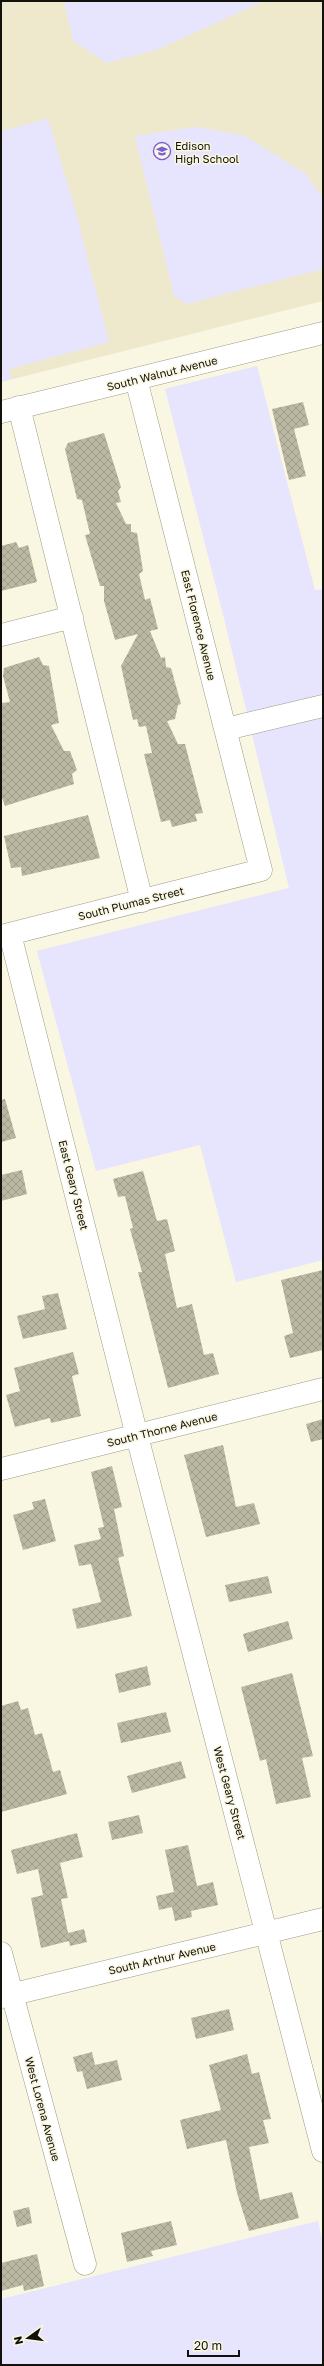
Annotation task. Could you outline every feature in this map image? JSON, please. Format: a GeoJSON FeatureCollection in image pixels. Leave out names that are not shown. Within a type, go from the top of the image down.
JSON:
{"type":"FeatureCollection","features":[{"type":"Feature","properties":{"kind":"street","name":"South Walnut Avenue"},"geometry":{"type":"LineString","coordinates":[[10,410],[323,332]]}},
{"type":"Feature","properties":{"kind":"street","name":"East Florence Avenue"},"geometry":{"type":"LineString","coordinates":[[136,379],[261,870]]}},
{"type":"Feature","properties":{"kind":"street"},"geometry":{"type":"LineString","coordinates":[[10,410],[72,617],[142,901]]}},
{"type":"Feature","properties":{"kind":"street"},"geometry":{"type":"LineString","coordinates":[[1,636],[72,617]]}},
{"type":"Feature","properties":{"kind":"street"},"geometry":{"type":"LineString","coordinates":[[226,729],[323,706]]}},
{"type":"Feature","properties":{"kind":"street","name":"South Plumas Street"},"geometry":{"type":"LineString","coordinates":[[6,935],[261,870]]}},
{"type":"Feature","properties":{"kind":"street","name":"East Geary Street"},"geometry":{"type":"LineString","coordinates":[[6,935],[137,1436]]}},
{"type":"Feature","properties":{"kind":"street","name":"South Thorne Avenue"},"geometry":{"type":"LineString","coordinates":[[1,1469],[323,1389]]}},
{"type":"Feature","properties":{"kind":"street","name":"West Geary Street"},"geometry":{"type":"LineString","coordinates":[[137,1436],[323,2151]]}},
{"type":"Feature","properties":{"kind":"street","name":"South Arthur Avenue"},"geometry":{"type":"LineString","coordinates":[[6,1995],[323,1919]]}},
{"type":"Feature","properties":{"kind":"street","name":"West Lorena Avenue"},"geometry":{"type":"LineString","coordinates":[[1,1953],[6,1995],[85,2264]]}},
{"type":"Feature","properties":{"kind":"shaded area","name":"Edison High School"},"geometry":{"type":"Polygon","coordinates":[[[1,1],[323,1],[323,301],[1,382],[1,1]]]}},
{"type":"Feature","properties":{"kind":"shaded area"},"geometry":{"type":"Polygon","coordinates":[[[64,1],[265,1],[156,50],[107,63],[73,41],[64,1]]]}},
{"type":"Feature","properties":{"kind":"shaded area"},"geometry":{"type":"Polygon","coordinates":[[[48,119],[74,205],[109,342],[9,369],[12,379],[1,382],[1,131],[48,119]]]}},
{"type":"Feature","properties":{"kind":"shaded area"},"geometry":{"type":"Polygon","coordinates":[[[195,127],[243,135],[305,173],[323,198],[323,269],[187,304],[174,296],[135,136],[195,127]]]}},
{"type":"Feature","properties":{"kind":"shaded area"},"geometry":{"type":"Polygon","coordinates":[[[257,366],[315,590],[323,589],[323,1260],[236,1282],[200,1145],[96,1171],[37,951],[289,888],[223,614],[165,389],[257,366]]]}},
{"type":"Feature","properties":{"kind":"shaded area"},"geometry":{"type":"Polygon","coordinates":[[[318,2221],[323,2243],[323,2365],[1,2365],[1,2299],[318,2221]]]}},
{"type":"Feature","properties":{"kind":"building"},"geometry":{"type":"Polygon","coordinates":[[[303,402],[309,425],[294,429],[306,476],[289,480],[272,409],[303,402]]]}},
{"type":"Feature","properties":{"kind":"building"},"geometry":{"type":"Polygon","coordinates":[[[104,433],[121,487],[118,491],[121,502],[116,503],[126,524],[131,524],[131,532],[137,533],[143,571],[139,574],[145,600],[150,598],[158,629],[150,631],[161,658],[165,657],[166,667],[171,668],[181,704],[178,705],[175,719],[167,721],[178,744],[185,744],[203,813],[195,814],[197,821],[172,827],[170,820],[161,822],[144,754],[152,753],[146,726],[139,727],[137,719],[133,720],[121,666],[138,634],[115,640],[104,601],[104,586],[100,586],[85,535],[90,534],[82,500],[77,499],[65,449],[68,443],[104,433]]]}},
{"type":"Feature","properties":{"kind":"building"},"geometry":{"type":"Polygon","coordinates":[[[16,542],[19,548],[28,545],[37,582],[1,591],[1,546],[16,542]]]}},
{"type":"Feature","properties":{"kind":"building"},"geometry":{"type":"Polygon","coordinates":[[[39,657],[43,665],[49,666],[59,723],[51,725],[64,751],[70,751],[77,770],[72,774],[74,784],[5,806],[1,795],[1,703],[10,702],[3,676],[4,668],[39,657]]]}},
{"type":"Feature","properties":{"kind":"building"},"geometry":{"type":"Polygon","coordinates":[[[88,815],[100,858],[22,876],[21,867],[11,868],[4,836],[88,815]]]}},
{"type":"Feature","properties":{"kind":"building"},"geometry":{"type":"Polygon","coordinates":[[[5,1099],[16,1138],[1,1142],[1,1100],[5,1099]]]}},
{"type":"Feature","properties":{"kind":"building"},"geometry":{"type":"Polygon","coordinates":[[[22,1170],[27,1194],[1,1201],[1,1175],[22,1170]]]}},
{"type":"Feature","properties":{"kind":"building"},"geometry":{"type":"Polygon","coordinates":[[[143,1171],[157,1221],[167,1219],[175,1251],[165,1254],[177,1308],[192,1304],[204,1355],[213,1353],[219,1374],[168,1388],[138,1272],[142,1272],[130,1229],[133,1228],[125,1196],[118,1197],[113,1179],[143,1171]]]}},
{"type":"Feature","properties":{"kind":"building"},"geometry":{"type":"Polygon","coordinates":[[[323,1270],[323,1350],[290,1358],[284,1336],[293,1333],[281,1280],[323,1270]]]}},
{"type":"Feature","properties":{"kind":"building"},"geometry":{"type":"Polygon","coordinates":[[[58,1293],[67,1329],[23,1339],[17,1316],[45,1309],[42,1296],[58,1293]]]}},
{"type":"Feature","properties":{"kind":"building"},"geometry":{"type":"Polygon","coordinates":[[[73,1352],[79,1374],[72,1376],[81,1416],[51,1423],[50,1418],[15,1427],[6,1395],[20,1391],[14,1368],[73,1352]]]}},
{"type":"Feature","properties":{"kind":"building"},"geometry":{"type":"Polygon","coordinates":[[[323,1419],[323,1439],[311,1442],[306,1424],[323,1419]]]}},
{"type":"Feature","properties":{"kind":"building"},"geometry":{"type":"Polygon","coordinates":[[[223,1445],[236,1507],[254,1503],[260,1524],[206,1537],[184,1455],[223,1445]]]}},
{"type":"Feature","properties":{"kind":"building"},"geometry":{"type":"Polygon","coordinates":[[[112,1466],[122,1507],[114,1509],[124,1556],[118,1558],[132,1616],[77,1629],[72,1609],[101,1602],[91,1564],[79,1566],[74,1545],[101,1539],[98,1528],[104,1527],[91,1472],[112,1466]]]}},
{"type":"Feature","properties":{"kind":"building"},"geometry":{"type":"Polygon","coordinates":[[[45,1499],[56,1541],[23,1550],[13,1515],[34,1509],[32,1502],[45,1499]]]}},
{"type":"Feature","properties":{"kind":"building"},"geometry":{"type":"Polygon","coordinates":[[[268,1576],[272,1593],[229,1602],[225,1585],[268,1576]]]}},
{"type":"Feature","properties":{"kind":"building"},"geometry":{"type":"Polygon","coordinates":[[[288,1621],[293,1639],[248,1652],[243,1634],[288,1621]]]}},
{"type":"Feature","properties":{"kind":"building"},"geometry":{"type":"Polygon","coordinates":[[[147,1666],[151,1685],[119,1693],[115,1674],[147,1666]]]}},
{"type":"Feature","properties":{"kind":"building"},"geometry":{"type":"Polygon","coordinates":[[[292,1673],[313,1756],[302,1758],[311,1797],[276,1804],[266,1759],[260,1761],[241,1687],[292,1673]]]}},
{"type":"Feature","properties":{"kind":"building"},"geometry":{"type":"Polygon","coordinates":[[[18,1701],[21,1710],[28,1708],[35,1735],[42,1733],[53,1772],[60,1770],[67,1794],[1,1812],[1,1706],[18,1701]]]}},
{"type":"Feature","properties":{"kind":"building"},"geometry":{"type":"Polygon","coordinates":[[[166,1712],[171,1732],[121,1743],[117,1723],[166,1712]]]}},
{"type":"Feature","properties":{"kind":"building"},"geometry":{"type":"Polygon","coordinates":[[[181,1761],[186,1778],[132,1793],[127,1776],[181,1761]]]}},
{"type":"Feature","properties":{"kind":"building"},"geometry":{"type":"Polygon","coordinates":[[[139,1815],[143,1833],[112,1840],[108,1822],[139,1815]]]}},
{"type":"Feature","properties":{"kind":"building"},"geometry":{"type":"Polygon","coordinates":[[[77,1833],[83,1857],[60,1863],[68,1898],[61,1899],[68,1933],[84,1929],[87,1942],[70,1946],[69,1941],[41,1948],[31,1898],[43,1895],[38,1869],[17,1874],[11,1850],[77,1833]]]}},
{"type":"Feature","properties":{"kind":"building"},"geometry":{"type":"Polygon","coordinates":[[[188,1845],[197,1886],[213,1882],[218,1905],[191,1911],[192,1917],[175,1921],[172,1907],[159,1910],[156,1896],[174,1892],[165,1850],[188,1845]]]}},
{"type":"Feature","properties":{"kind":"building"},"geometry":{"type":"Polygon","coordinates":[[[229,2009],[234,2030],[196,2039],[191,2018],[229,2009]]]}},
{"type":"Feature","properties":{"kind":"building"},"geometry":{"type":"Polygon","coordinates":[[[92,2052],[95,2065],[117,2060],[122,2080],[87,2089],[82,2071],[77,2072],[73,2057],[92,2052]]]}},
{"type":"Feature","properties":{"kind":"building"},"geometry":{"type":"Polygon","coordinates":[[[247,2054],[252,2074],[259,2072],[271,2119],[263,2120],[269,2143],[249,2147],[260,2200],[292,2192],[299,2218],[249,2231],[237,2193],[226,2140],[187,2149],[180,2120],[221,2110],[209,2065],[247,2054]]]}},
{"type":"Feature","properties":{"kind":"building"},"geometry":{"type":"Polygon","coordinates":[[[29,2207],[32,2223],[17,2227],[13,2211],[29,2207]]]}},
{"type":"Feature","properties":{"kind":"building"},"geometry":{"type":"Polygon","coordinates":[[[171,2221],[177,2245],[151,2251],[153,2256],[127,2262],[121,2233],[171,2221]]]}},
{"type":"Feature","properties":{"kind":"building"},"geometry":{"type":"Polygon","coordinates":[[[37,2254],[44,2286],[24,2291],[23,2285],[1,2291],[1,2263],[37,2254]]]}},
{"type":"Feature","properties":{"kind":"place","name":"Edison High School"},"geometry":{"type":"Point","coordinates":[162,151]}}]}
